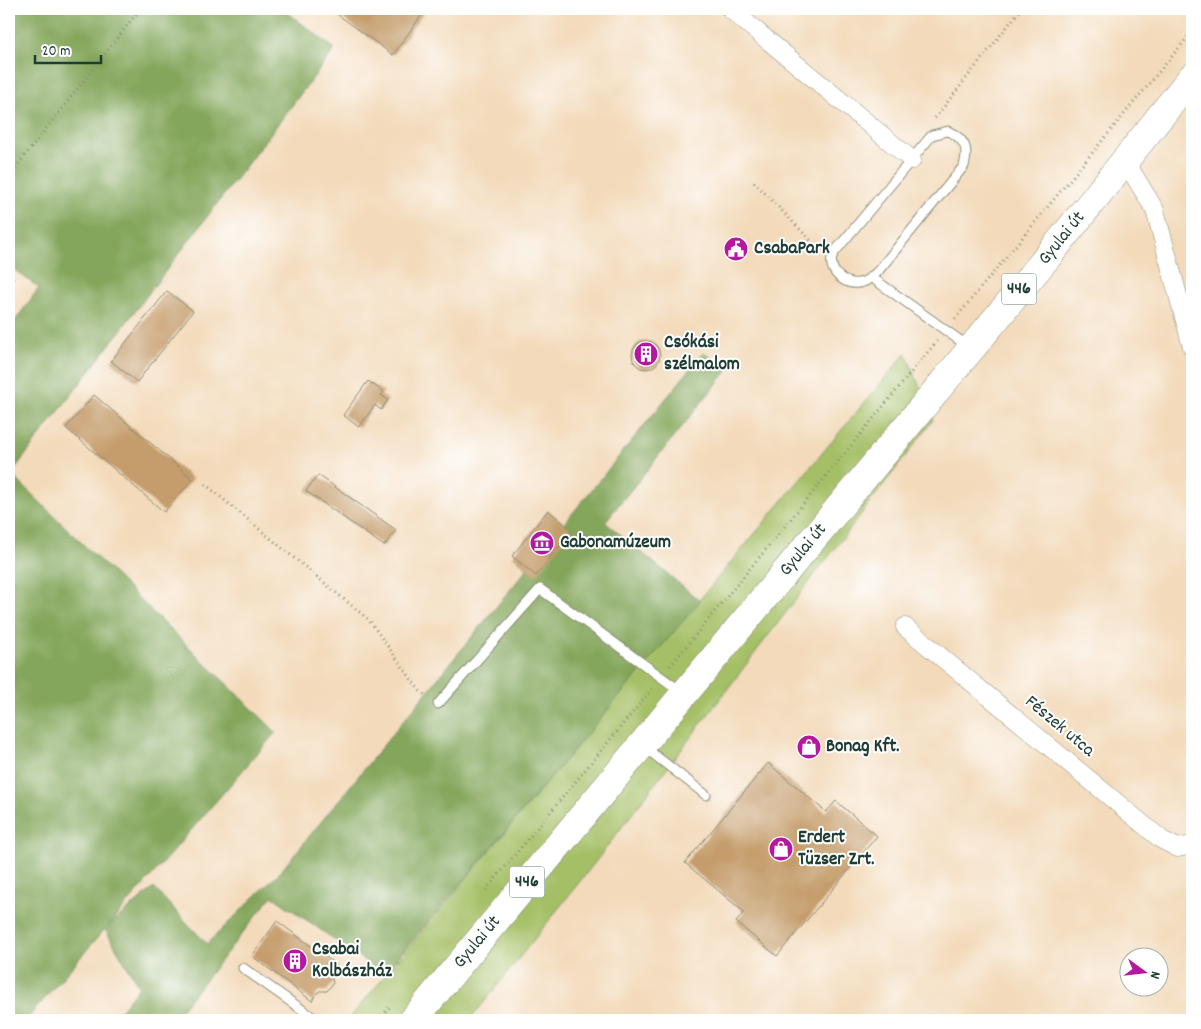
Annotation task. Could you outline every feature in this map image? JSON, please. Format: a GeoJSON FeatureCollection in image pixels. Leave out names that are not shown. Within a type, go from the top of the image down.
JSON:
{"type":"FeatureCollection","features":[{"type":"Feature","properties":{"kind":"main road","name":"Gyulai út"},"geometry":{"type":"LineString","coordinates":[[413,1020],[970,347],[1049,255],[1192,76]]}},
{"type":"Feature","properties":{"kind":"street"},"geometry":{"type":"LineString","coordinates":[[730,9],[912,160]]}},
{"type":"Feature","properties":{"kind":"street"},"geometry":{"type":"LineString","coordinates":[[1124,159],[1155,210],[1192,347]]}},
{"type":"Feature","properties":{"kind":"street","name":"Fészek utca"},"geometry":{"type":"LineString","coordinates":[[905,627],[1162,840],[1178,848],[1192,845]]}},
{"type":"Feature","properties":{"kind":"lane"},"geometry":{"type":"LineString","coordinates":[[940,132],[956,135],[963,140],[967,148],[964,166],[871,278],[866,282],[849,283],[835,272],[830,259],[912,160],[932,135],[940,132]]}},
{"type":"Feature","properties":{"kind":"lane"},"geometry":{"type":"LineString","coordinates":[[871,278],[970,347]]}},
{"type":"Feature","properties":{"kind":"lane"},"geometry":{"type":"LineString","coordinates":[[438,704],[540,589],[683,693]]}},
{"type":"Feature","properties":{"kind":"lane"},"geometry":{"type":"LineString","coordinates":[[641,744],[706,795]]}},
{"type":"Feature","properties":{"kind":"lane"},"geometry":{"type":"LineString","coordinates":[[243,968],[311,1016],[310,1020]]}},
{"type":"Feature","properties":{"kind":"path"},"geometry":{"type":"LineString","coordinates":[[9,176],[140,9]]}},
{"type":"Feature","properties":{"kind":"path"},"geometry":{"type":"LineString","coordinates":[[932,122],[1021,9]]}},
{"type":"Feature","properties":{"kind":"path"},"geometry":{"type":"LineString","coordinates":[[486,891],[1192,32]]}},
{"type":"Feature","properties":{"kind":"path"},"geometry":{"type":"LineString","coordinates":[[754,182],[830,259]]}},
{"type":"Feature","properties":{"kind":"path"},"geometry":{"type":"LineString","coordinates":[[9,275],[14,279]]}},
{"type":"Feature","properties":{"kind":"path"},"geometry":{"type":"LineString","coordinates":[[205,484],[369,620],[419,690],[438,704]]}},
{"type":"Feature","properties":{"kind":"path"},"geometry":{"type":"LineString","coordinates":[[379,1020],[398,997]]}},
{"type":"Feature","properties":{"kind":"green space"},"geometry":{"type":"Polygon","coordinates":[[[9,9],[283,9],[335,49],[11,474],[276,732],[108,926],[154,888],[207,944],[281,871],[704,352],[727,371],[605,522],[700,601],[384,974],[272,896],[173,1020],[126,1020],[118,1013],[139,987],[105,929],[26,1020],[9,1020],[9,329],[39,288],[9,266],[9,9]]]}},
{"type":"Feature","properties":{"kind":"green space"},"geometry":{"type":"Polygon","coordinates":[[[906,353],[933,420],[596,861],[470,1020],[348,1020],[906,353]]]}},
{"type":"Feature","properties":{"kind":"building"},"geometry":{"type":"Polygon","coordinates":[[[330,9],[426,9],[393,55],[330,9]]]}},
{"type":"Feature","properties":{"kind":"building"},"geometry":{"type":"Polygon","coordinates":[[[167,291],[193,311],[137,382],[111,361],[167,291]]]}},
{"type":"Feature","properties":{"kind":"building","name":"Csókási szélmalom"},"geometry":{"type":"Polygon","coordinates":[[[646,341],[656,345],[660,355],[656,365],[646,369],[636,365],[632,355],[636,345],[646,341]]]}},
{"type":"Feature","properties":{"kind":"building"},"geometry":{"type":"Polygon","coordinates":[[[368,381],[384,392],[381,395],[388,400],[381,410],[375,405],[359,427],[343,415],[368,381]]]}},
{"type":"Feature","properties":{"kind":"building"},"geometry":{"type":"Polygon","coordinates":[[[94,395],[193,479],[164,512],[66,428],[94,395]]]}},
{"type":"Feature","properties":{"kind":"building"},"geometry":{"type":"Polygon","coordinates":[[[318,475],[396,530],[384,546],[306,491],[318,475]]]}},
{"type":"Feature","properties":{"kind":"building","name":"Gabonamúzeum"},"geometry":{"type":"Polygon","coordinates":[[[548,510],[572,530],[536,576],[512,556],[548,510]]]}},
{"type":"Feature","properties":{"kind":"building","name":"Erdert Tüzser Zrt."},"geometry":{"type":"Polygon","coordinates":[[[768,763],[826,812],[836,801],[877,836],[777,956],[736,922],[744,912],[685,863],[768,763]]]}},
{"type":"Feature","properties":{"kind":"building","name":"Csabai Kolbászház"},"geometry":{"type":"Polygon","coordinates":[[[277,921],[338,966],[331,975],[333,983],[327,991],[319,991],[312,1001],[252,956],[277,921]]]}},
{"type":"Feature","properties":{"kind":"place","name":"CsabaPark"},"geometry":{"type":"Point","coordinates":[736,249]}},
{"type":"Feature","properties":{"kind":"place","name":"Csókási szélmalom"},"geometry":{"type":"Point","coordinates":[646,354]}},
{"type":"Feature","properties":{"kind":"place","name":"Gabonamúzeum"},"geometry":{"type":"Point","coordinates":[542,543]}},
{"type":"Feature","properties":{"kind":"place","name":"Bonag Kft."},"geometry":{"type":"Point","coordinates":[809,747]}},
{"type":"Feature","properties":{"kind":"place","name":"Erdert Tüzser Zrt."},"geometry":{"type":"Point","coordinates":[781,849]}},
{"type":"Feature","properties":{"kind":"place","name":"Csabai Kolbászház"},"geometry":{"type":"Point","coordinates":[295,961]}}]}
